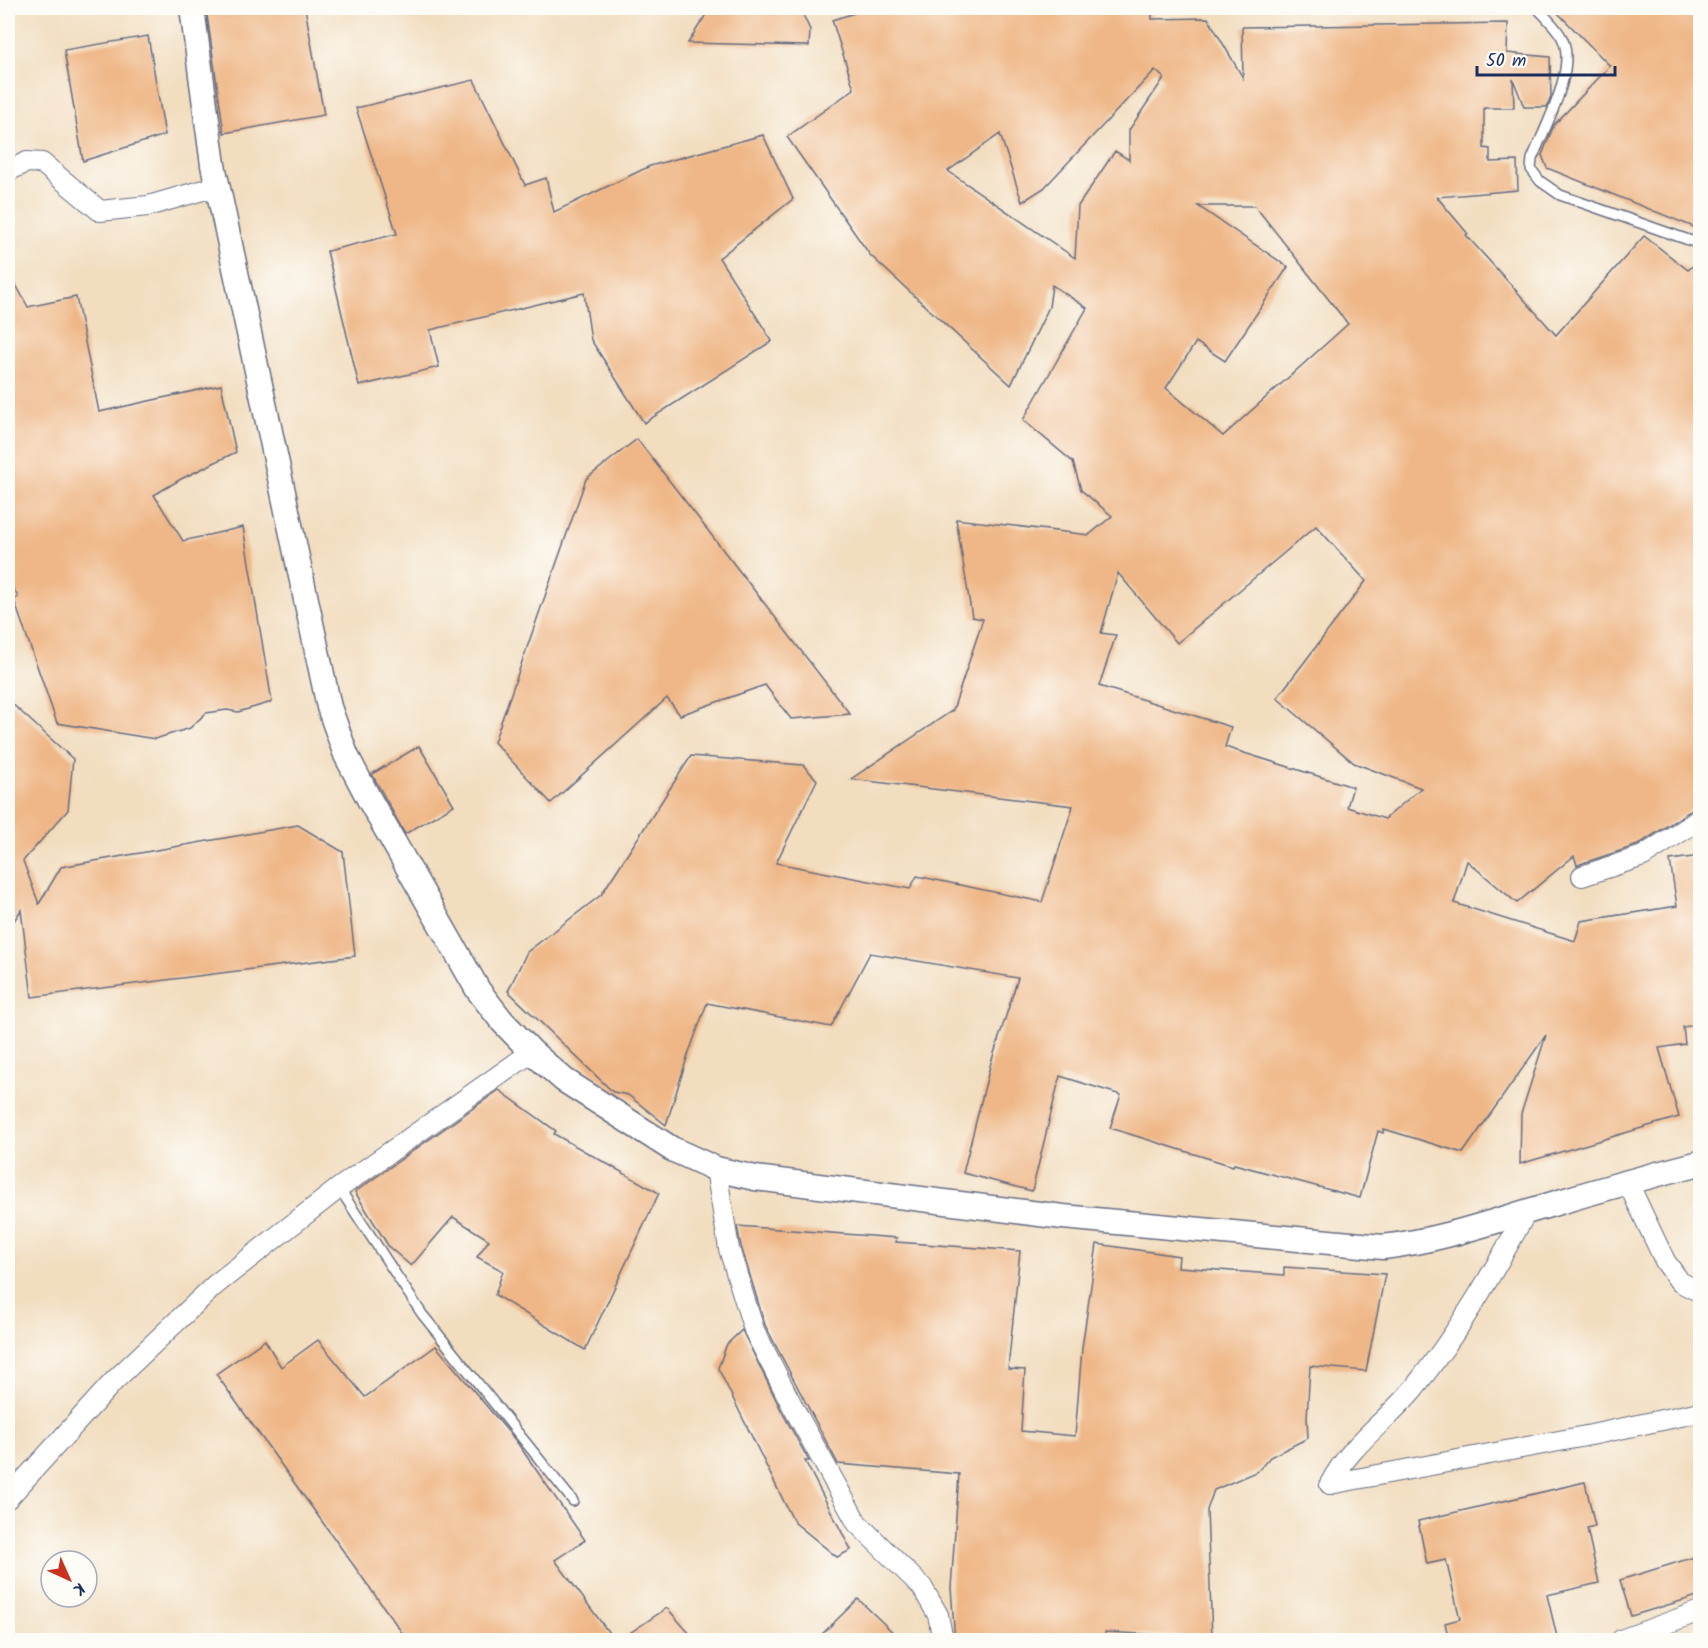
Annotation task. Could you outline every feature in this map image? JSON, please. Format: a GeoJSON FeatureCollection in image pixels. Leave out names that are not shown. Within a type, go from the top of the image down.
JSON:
{"type":"FeatureCollection","features":[{"type":"Feature","properties":{"kind":"street"},"geometry":{"type":"LineString","coordinates":[[192,8],[217,186],[329,707],[345,754],[478,990],[502,1021],[564,1080],[672,1149],[716,1169],[755,1178],[1064,1217],[1383,1247],[1421,1242],[1628,1181],[1701,1163]]}},
{"type":"Feature","properties":{"kind":"street"},"geometry":{"type":"LineString","coordinates":[[8,171],[27,162],[42,163],[100,211],[148,206],[217,186]]}},
{"type":"Feature","properties":{"kind":"street"},"geometry":{"type":"LineString","coordinates":[[1582,876],[1643,856],[1701,819]]}},
{"type":"Feature","properties":{"kind":"street"},"geometry":{"type":"LineString","coordinates":[[8,1497],[114,1381],[215,1284],[339,1188],[532,1052]]}},
{"type":"Feature","properties":{"kind":"street"},"geometry":{"type":"LineString","coordinates":[[716,1169],[729,1249],[754,1330],[793,1407],[857,1523],[922,1587],[938,1615],[944,1641]]}},
{"type":"Feature","properties":{"kind":"street"},"geometry":{"type":"LineString","coordinates":[[1628,1181],[1665,1261],[1680,1282],[1696,1290],[1701,1288]]}},
{"type":"Feature","properties":{"kind":"street"},"geometry":{"type":"LineString","coordinates":[[1527,1211],[1478,1299],[1444,1351],[1407,1396],[1357,1444],[1338,1468],[1330,1484],[1701,1412]]}},
{"type":"Feature","properties":{"kind":"street"},"geometry":{"type":"LineString","coordinates":[[1621,1641],[1701,1611]]}},
{"type":"Feature","properties":{"kind":"lane"},"geometry":{"type":"LineString","coordinates":[[1537,8],[1562,36],[1566,50],[1559,97],[1532,159],[1531,169],[1540,182],[1560,195],[1701,244]]}},
{"type":"Feature","properties":{"kind":"lane"},"geometry":{"type":"LineString","coordinates":[[339,1188],[422,1314],[573,1501]]}},
{"type":"Feature","properties":{"kind":"building"},"geometry":{"type":"Polygon","coordinates":[[[206,8],[305,8],[324,115],[224,133],[206,8]]]}},
{"type":"Feature","properties":{"kind":"building"},"geometry":{"type":"Polygon","coordinates":[[[710,8],[800,8],[810,30],[809,46],[688,43],[710,8]]]}},
{"type":"Feature","properties":{"kind":"building"},"geometry":{"type":"Polygon","coordinates":[[[871,8],[1152,8],[1152,19],[1208,18],[1243,78],[1242,27],[1508,23],[1507,53],[1550,57],[1551,97],[1547,107],[1524,107],[1513,79],[1514,108],[1484,108],[1484,148],[1490,149],[1490,162],[1517,161],[1518,190],[1437,197],[1468,234],[1466,235],[1556,335],[1644,236],[1688,270],[1701,259],[1701,807],[1693,809],[1638,845],[1577,865],[1574,856],[1517,903],[1467,861],[1454,903],[1575,941],[1581,921],[1677,906],[1670,860],[1701,856],[1701,1024],[1683,1027],[1685,1044],[1659,1048],[1679,1117],[1520,1164],[1521,1114],[1546,1035],[1463,1153],[1384,1129],[1383,1133],[1378,1131],[1360,1198],[1234,1164],[1233,1166],[1110,1128],[1121,1095],[1060,1076],[1032,1191],[963,1173],[990,1066],[1018,978],[870,953],[831,1027],[707,1003],[666,1125],[628,1095],[613,1092],[508,991],[527,952],[601,895],[691,756],[803,765],[817,780],[776,863],[910,889],[917,876],[1042,902],[1073,806],[851,779],[953,710],[983,619],[972,617],[956,519],[1089,535],[1112,516],[1081,490],[1073,462],[1023,420],[1087,308],[1052,285],[1049,307],[1011,385],[870,255],[787,137],[854,89],[832,20],[871,8]],[[1155,70],[1044,188],[1022,202],[1000,134],[948,171],[1075,258],[1078,206],[1115,151],[1129,160],[1129,130],[1164,78],[1155,70]],[[1198,206],[1288,267],[1225,361],[1196,342],[1166,388],[1223,436],[1348,324],[1255,206],[1198,206]],[[1316,526],[1177,643],[1118,573],[1101,633],[1116,635],[1099,686],[1231,727],[1225,747],[1353,787],[1347,807],[1385,819],[1421,788],[1354,763],[1277,698],[1366,581],[1316,526]]]}},
{"type":"Feature","properties":{"kind":"building"},"geometry":{"type":"Polygon","coordinates":[[[1553,8],[1701,8],[1701,230],[1547,168],[1542,155],[1554,125],[1610,66],[1553,8]]]}},
{"type":"Feature","properties":{"kind":"building"},"geometry":{"type":"Polygon","coordinates":[[[148,36],[165,135],[83,161],[64,50],[148,36]]]}},
{"type":"Feature","properties":{"kind":"building"},"geometry":{"type":"Polygon","coordinates":[[[474,80],[525,185],[546,178],[554,212],[650,166],[763,135],[793,199],[719,258],[772,341],[644,423],[591,340],[584,293],[430,330],[439,367],[359,386],[327,251],[397,234],[356,108],[474,80]]]}},
{"type":"Feature","properties":{"kind":"building"},"geometry":{"type":"Polygon","coordinates":[[[8,270],[28,307],[76,297],[99,412],[221,385],[236,452],[154,495],[183,541],[243,527],[272,702],[238,712],[227,710],[206,713],[190,728],[155,739],[57,723],[14,600],[18,597],[8,579],[8,270]]]}},
{"type":"Feature","properties":{"kind":"building"},"geometry":{"type":"Polygon","coordinates":[[[637,439],[850,714],[791,719],[765,685],[680,715],[667,698],[551,803],[494,742],[586,479],[637,439]]]}},
{"type":"Feature","properties":{"kind":"building"},"geometry":{"type":"Polygon","coordinates":[[[8,700],[73,759],[68,810],[23,861],[39,904],[61,867],[298,825],[343,852],[355,956],[32,997],[21,910],[8,930],[8,700]]]}},
{"type":"Feature","properties":{"kind":"building"},"geometry":{"type":"Polygon","coordinates":[[[419,746],[454,805],[405,834],[372,774],[419,746]]]}},
{"type":"Feature","properties":{"kind":"building"},"geometry":{"type":"Polygon","coordinates":[[[499,1090],[556,1131],[554,1134],[659,1193],[585,1350],[495,1295],[503,1271],[477,1257],[489,1240],[453,1217],[411,1266],[389,1247],[355,1192],[499,1090]]]}},
{"type":"Feature","properties":{"kind":"building"},"geometry":{"type":"Polygon","coordinates":[[[737,1226],[897,1238],[896,1242],[1020,1251],[1008,1369],[1025,1370],[1021,1431],[1075,1436],[1082,1348],[1097,1244],[1179,1256],[1178,1267],[1284,1275],[1284,1267],[1385,1274],[1366,1371],[1310,1366],[1308,1438],[1270,1457],[1258,1471],[1214,1490],[1207,1510],[1212,1638],[1105,1632],[1105,1641],[955,1641],[951,1588],[959,1474],[838,1464],[765,1325],[737,1226]]]}},
{"type":"Feature","properties":{"kind":"building"},"geometry":{"type":"Polygon","coordinates":[[[742,1330],[809,1461],[805,1461],[851,1550],[837,1557],[794,1522],[718,1368],[727,1344],[742,1330]]]}},
{"type":"Feature","properties":{"kind":"building"},"geometry":{"type":"Polygon","coordinates":[[[265,1340],[281,1367],[318,1340],[365,1397],[436,1346],[516,1441],[585,1540],[555,1560],[615,1641],[408,1641],[216,1374],[265,1340]]]}},
{"type":"Feature","properties":{"kind":"building"},"geometry":{"type":"Polygon","coordinates":[[[1585,1482],[1595,1526],[1587,1528],[1599,1583],[1547,1595],[1558,1641],[1449,1641],[1445,1623],[1460,1619],[1446,1560],[1427,1564],[1418,1521],[1585,1482]]]}},
{"type":"Feature","properties":{"kind":"building"},"geometry":{"type":"Polygon","coordinates":[[[1701,1555],[1701,1595],[1631,1616],[1620,1580],[1701,1555]]]}},
{"type":"Feature","properties":{"kind":"building"},"geometry":{"type":"Polygon","coordinates":[[[858,1599],[902,1641],[815,1641],[858,1599]]]}},
{"type":"Feature","properties":{"kind":"building"},"geometry":{"type":"Polygon","coordinates":[[[667,1608],[696,1641],[618,1641],[667,1608]]]}}]}
